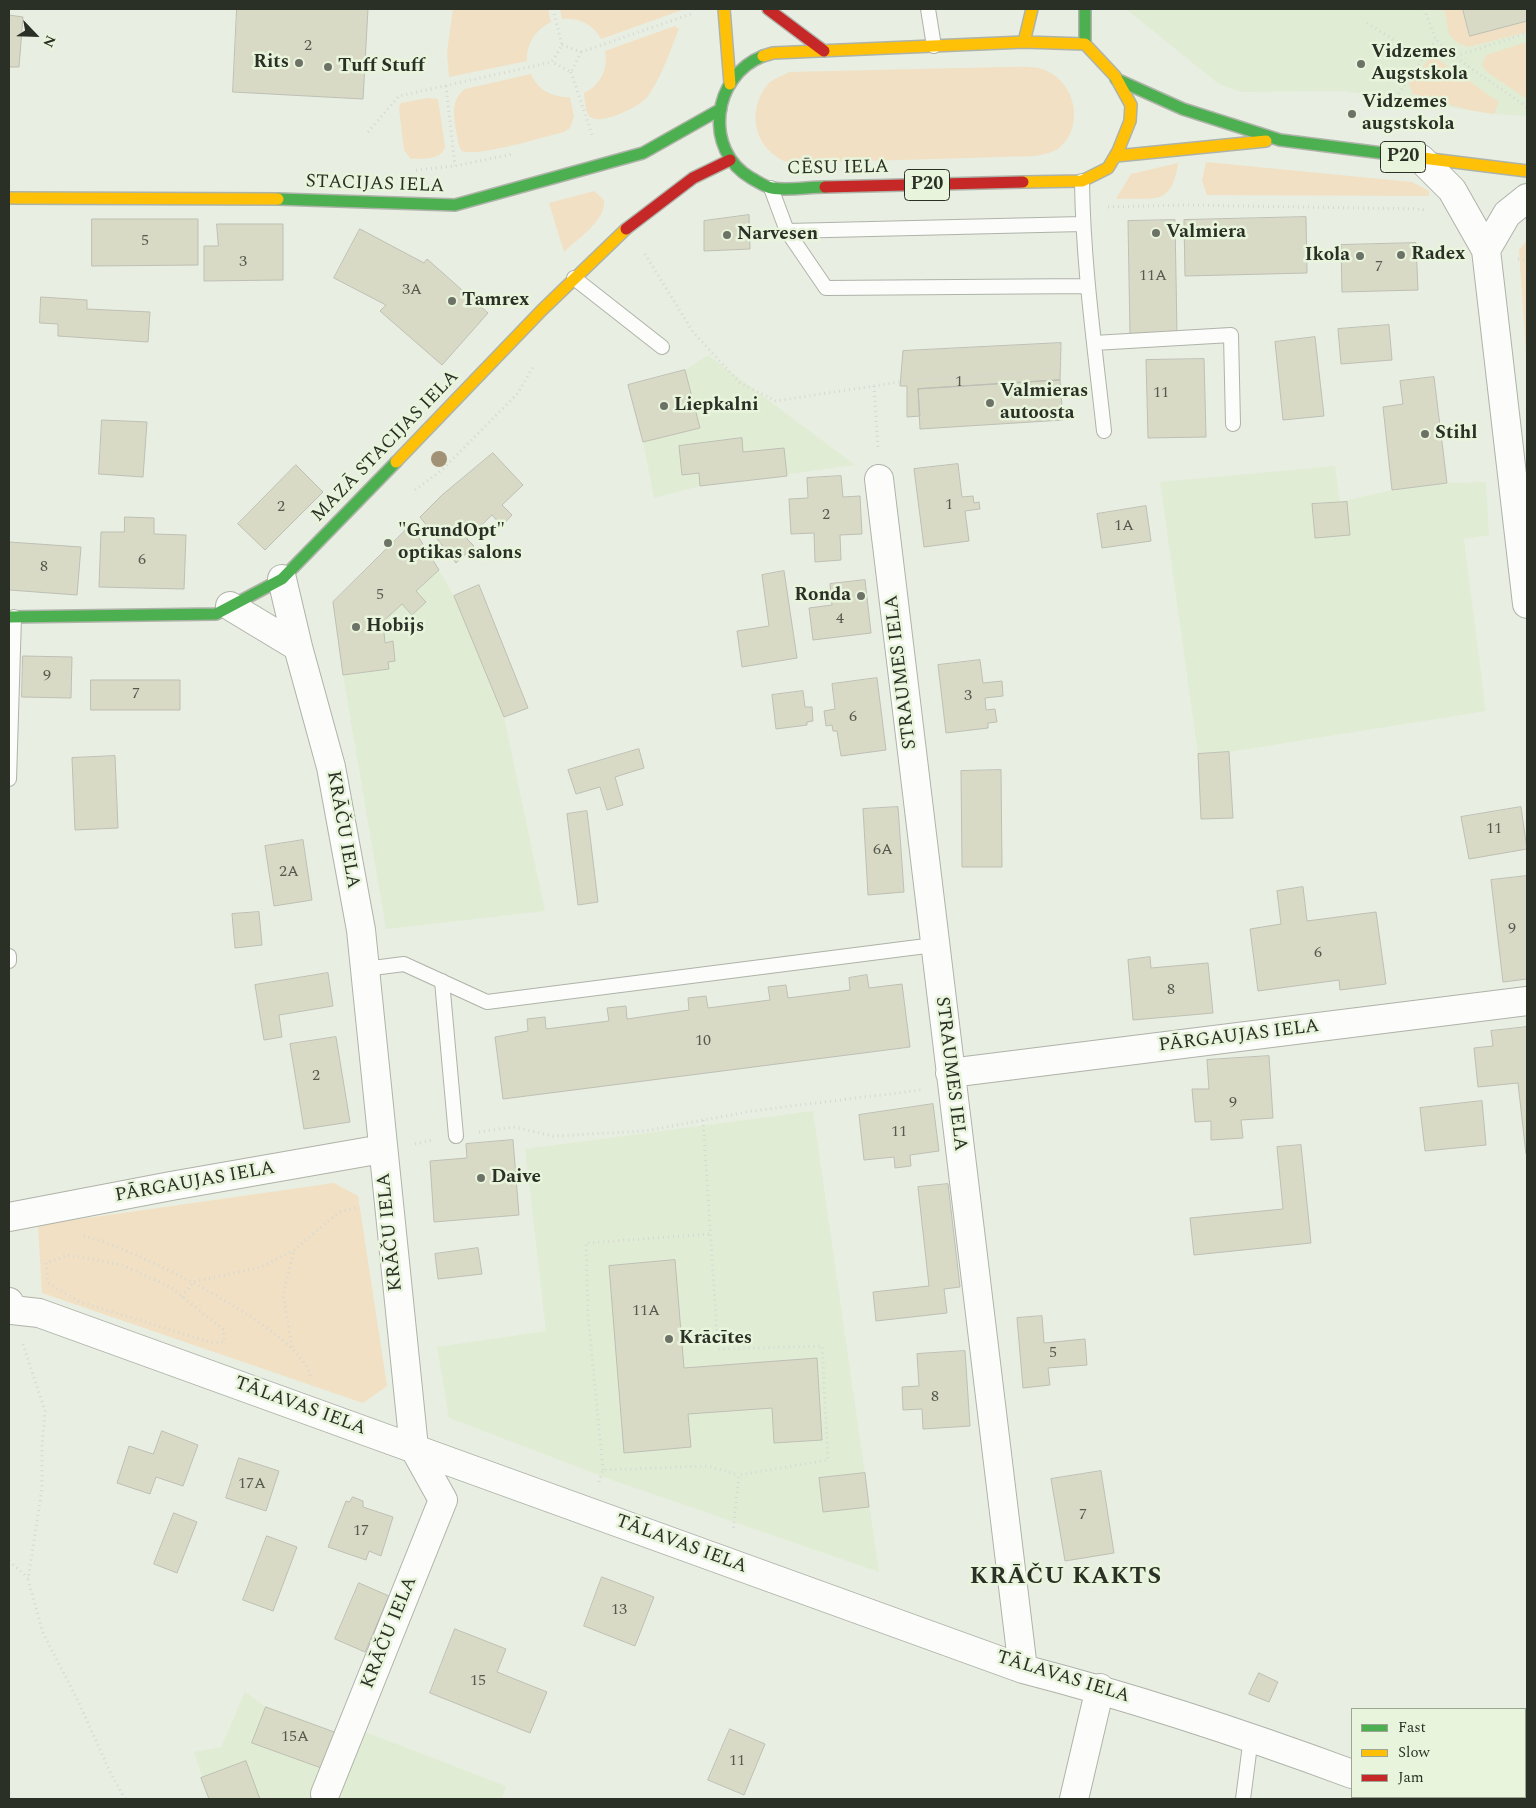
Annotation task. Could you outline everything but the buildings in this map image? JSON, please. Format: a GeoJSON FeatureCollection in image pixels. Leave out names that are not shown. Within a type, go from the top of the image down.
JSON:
{"type":"FeatureCollection","features":[{"type":"Feature","properties":{"kind":"main road","name":"CĒSU IELA"},"geometry":{"type":"LineString","coordinates":[[724,9],[730,84]]}},
{"type":"Feature","properties":{"kind":"main road"},"geometry":{"type":"LineString","coordinates":[[768,9],[824,51]]}},
{"type":"Feature","properties":{"kind":"main road"},"geometry":{"type":"LineString","coordinates":[[1024,42],[1032,9]]}},
{"type":"Feature","properties":{"kind":"main road"},"geometry":{"type":"LineString","coordinates":[[1085,9],[1085,44]]}},
{"type":"Feature","properties":{"kind":"main road","name":"CĒSU IELA"},"geometry":{"type":"LineString","coordinates":[[1024,42],[1085,44],[1116,78],[1126,93],[1133,113],[1116,156],[1103,174],[1082,181],[771,188],[748,177],[730,160],[720,139],[721,109],[730,84],[748,64],[773,53],[824,51],[1024,42]]}},
{"type":"Feature","properties":{"kind":"main road","name":"CĒSU IELA"},"geometry":{"type":"LineString","coordinates":[[1116,78],[1183,109],[1280,140],[1421,159],[1527,170]]}},
{"type":"Feature","properties":{"kind":"main road","name":"STACIJAS IELA"},"geometry":{"type":"LineString","coordinates":[[9,198],[317,199],[455,205],[642,153],[721,109]]}},
{"type":"Feature","properties":{"kind":"main road","name":"CĒSU IELA"},"geometry":{"type":"LineString","coordinates":[[1116,156],[1280,140]]}},
{"type":"Feature","properties":{"kind":"main road","name":"MAZĀ STACIJAS IELA"},"geometry":{"type":"LineString","coordinates":[[11,617],[216,614],[282,579],[574,278],[636,220],[694,178],[730,160]]}},
{"type":"Feature","properties":{"kind":"street"},"geometry":{"type":"LineString","coordinates":[[1421,159],[1452,190],[1486,250],[1527,604]]}},
{"type":"Feature","properties":{"kind":"street"},"geometry":{"type":"LineString","coordinates":[[1486,250],[1507,214],[1527,198]]}},
{"type":"Feature","properties":{"kind":"street","name":"STRAUMES IELA"},"geometry":{"type":"LineString","coordinates":[[879,479],[950,1080],[992,1395],[1023,1669]]}},
{"type":"Feature","properties":{"kind":"street","name":"KRĀČU IELA"},"geometry":{"type":"LineString","coordinates":[[282,579],[298,647],[331,767],[360,930],[414,1448],[443,1500],[324,1797]]}},
{"type":"Feature","properties":{"kind":"street"},"geometry":{"type":"LineString","coordinates":[[230,606],[298,647]]}},
{"type":"Feature","properties":{"kind":"street","name":"PĀRGAUJAS IELA"},"geometry":{"type":"LineString","coordinates":[[950,1080],[1527,1001]]}},
{"type":"Feature","properties":{"kind":"street","name":"PĀRGAUJAS IELA"},"geometry":{"type":"LineString","coordinates":[[9,1217],[382,1149]]}},
{"type":"Feature","properties":{"kind":"street","name":"TĀLAVAS IELA"},"geometry":{"type":"LineString","coordinates":[[10,1306],[38,1312],[1023,1669],[1100,1688],[1251,1737],[1351,1774]]}},
{"type":"Feature","properties":{"kind":"street"},"geometry":{"type":"LineString","coordinates":[[1074,1799],[1100,1688]]}},
{"type":"Feature","properties":{"kind":"lane"},"geometry":{"type":"LineString","coordinates":[[928,9],[934,46]]}},
{"type":"Feature","properties":{"kind":"lane"},"geometry":{"type":"LineString","coordinates":[[1082,181],[1082,224],[1104,431]]}},
{"type":"Feature","properties":{"kind":"lane"},"geometry":{"type":"LineString","coordinates":[[771,188],[787,231],[826,288],[1088,286]]}},
{"type":"Feature","properties":{"kind":"lane"},"geometry":{"type":"LineString","coordinates":[[787,231],[1082,224]]}},
{"type":"Feature","properties":{"kind":"lane"},"geometry":{"type":"LineString","coordinates":[[574,278],[662,347]]}},
{"type":"Feature","properties":{"kind":"lane"},"geometry":{"type":"LineString","coordinates":[[1094,343],[1231,335],[1233,424]]}},
{"type":"Feature","properties":{"kind":"lane"},"geometry":{"type":"LineString","coordinates":[[9,779],[11,617]]}},
{"type":"Feature","properties":{"kind":"lane"},"geometry":{"type":"LineString","coordinates":[[365,970],[404,964],[487,1002],[934,945]]}},
{"type":"Feature","properties":{"kind":"lane"},"geometry":{"type":"LineString","coordinates":[[9,956],[9,961]]}},
{"type":"Feature","properties":{"kind":"lane"},"geometry":{"type":"LineString","coordinates":[[442,981],[456,1136]]}},
{"type":"Feature","properties":{"kind":"lane"},"geometry":{"type":"LineString","coordinates":[[1243,1799],[1251,1737]]}},
{"type":"Feature","properties":{"kind":"path"},"geometry":{"type":"LineString","coordinates":[[552,62],[562,45],[553,9]]}},
{"type":"Feature","properties":{"kind":"path"},"geometry":{"type":"LineString","coordinates":[[1424,9],[1436,40],[1455,56],[1527,107]]}},
{"type":"Feature","properties":{"kind":"path"},"geometry":{"type":"LineString","coordinates":[[562,45],[581,52],[699,11]]}},
{"type":"Feature","properties":{"kind":"path"},"geometry":{"type":"LineString","coordinates":[[1367,23],[1423,58]]}},
{"type":"Feature","properties":{"kind":"path"},"geometry":{"type":"LineString","coordinates":[[1455,56],[1527,33]]}},
{"type":"Feature","properties":{"kind":"path"},"geometry":{"type":"LineString","coordinates":[[1390,106],[1436,40]]}},
{"type":"Feature","properties":{"kind":"path"},"geometry":{"type":"LineString","coordinates":[[581,52],[571,72],[592,138]]}},
{"type":"Feature","properties":{"kind":"path"},"geometry":{"type":"LineString","coordinates":[[368,132],[399,96],[552,62],[571,72]]}},
{"type":"Feature","properties":{"kind":"path"},"geometry":{"type":"LineString","coordinates":[[446,86],[455,166]]}},
{"type":"Feature","properties":{"kind":"path"},"geometry":{"type":"LineString","coordinates":[[412,170],[455,166],[521,152]]}},
{"type":"Feature","properties":{"kind":"path"},"geometry":{"type":"LineString","coordinates":[[1108,207],[1186,205],[1422,208],[1429,213]]}},
{"type":"Feature","properties":{"kind":"path"},"geometry":{"type":"LineString","coordinates":[[641,249],[693,332],[740,383],[776,401],[874,386],[1060,370],[1061,343]]}},
{"type":"Feature","properties":{"kind":"path"},"geometry":{"type":"LineString","coordinates":[[874,386],[879,479]]}},
{"type":"Feature","properties":{"kind":"path"},"geometry":{"type":"LineString","coordinates":[[382,1149],[513,1127],[553,1136],[636,1131],[950,1080]]}},
{"type":"Feature","properties":{"kind":"path"},"geometry":{"type":"LineString","coordinates":[[603,1470],[707,1466],[738,1475],[828,1460],[822,1346],[718,1349],[703,1120]]}},
{"type":"Feature","properties":{"kind":"path"},"geometry":{"type":"LineString","coordinates":[[182,1297],[193,1282],[261,1267],[294,1250],[340,1212],[362,1206]]}},
{"type":"Feature","properties":{"kind":"path"},"geometry":{"type":"LineString","coordinates":[[78,1234],[104,1240],[193,1282],[292,1347],[310,1374],[311,1382]]}},
{"type":"Feature","properties":{"kind":"path"},"geometry":{"type":"LineString","coordinates":[[599,1483],[603,1470],[588,1315],[586,1243],[710,1234]]}},
{"type":"Feature","properties":{"kind":"path"},"geometry":{"type":"LineString","coordinates":[[292,1347],[283,1294],[294,1250]]}},
{"type":"Feature","properties":{"kind":"path"},"geometry":{"type":"LineString","coordinates":[[68,1255],[122,1265],[170,1287],[182,1297],[224,1330],[224,1342],[213,1343],[80,1302],[48,1283],[46,1263],[68,1255]]}},
{"type":"Feature","properties":{"kind":"path"},"geometry":{"type":"LineString","coordinates":[[10,1306],[45,1411],[42,1445],[42,1489],[28,1579],[43,1632],[78,1701],[110,1772],[125,1799]]}},
{"type":"Feature","properties":{"kind":"path"},"geometry":{"type":"LineString","coordinates":[[733,1531],[738,1475]]}},
{"type":"Feature","properties":{"kind":"path"},"geometry":{"type":"LineString","coordinates":[[9,1561],[28,1579]]}},
{"type":"Feature","properties":{"kind":"path"},"geometry":{"type":"LineString","coordinates":[[9,1794],[11,1799]]}},
{"type":"Feature","properties":{"kind":"shaded area"},"geometry":{"type":"Polygon","coordinates":[[[453,9],[548,9],[551,22],[533,38],[528,49],[527,61],[449,77],[447,52],[453,9]]]}},
{"type":"Feature","properties":{"kind":"shaded area"},"geometry":{"type":"Polygon","coordinates":[[[560,9],[685,9],[601,39],[594,29],[579,20],[562,19],[560,9]]]}},
{"type":"Feature","properties":{"kind":"shaded area","name":"Vidzemes Augstskola"},"geometry":{"type":"Polygon","coordinates":[[[1126,9],[1527,9],[1527,116],[1494,114],[1343,91],[1241,92],[1220,85],[1126,9]]]}},
{"type":"Feature","properties":{"kind":"shaded area"},"geometry":{"type":"Polygon","coordinates":[[[1444,9],[1463,9],[1470,36],[1527,21],[1527,32],[1468,47],[1456,42],[1449,34],[1444,9]]]}},
{"type":"Feature","properties":{"kind":"shaded area"},"geometry":{"type":"Polygon","coordinates":[[[675,26],[679,29],[662,72],[648,96],[622,113],[605,119],[592,118],[588,114],[584,93],[595,86],[602,76],[606,64],[605,51],[675,26]]]}},
{"type":"Feature","properties":{"kind":"shaded area"},"geometry":{"type":"Polygon","coordinates":[[[1527,42],[1527,99],[1487,72],[1482,65],[1486,55],[1527,42]]]}},
{"type":"Feature","properties":{"kind":"shaded area"},"geometry":{"type":"Polygon","coordinates":[[[1436,58],[1499,102],[1494,114],[1469,110],[1413,94],[1409,84],[1429,59],[1436,58]]]}},
{"type":"Feature","properties":{"kind":"shaded area"},"geometry":{"type":"Polygon","coordinates":[[[1026,67],[1043,69],[1057,77],[1065,86],[1074,107],[1072,130],[1066,140],[1058,149],[1036,156],[795,163],[785,161],[768,150],[758,132],[756,112],[758,101],[771,81],[789,72],[1026,67]]]}},
{"type":"Feature","properties":{"kind":"shaded area"},"geometry":{"type":"Polygon","coordinates":[[[531,74],[537,84],[547,92],[558,96],[570,97],[574,116],[570,128],[564,132],[496,149],[462,151],[459,146],[454,115],[454,107],[459,94],[465,89],[531,74]]]}},
{"type":"Feature","properties":{"kind":"shaded area"},"geometry":{"type":"Polygon","coordinates":[[[428,98],[438,99],[445,147],[435,157],[411,159],[404,150],[399,108],[401,103],[428,98]]]}},
{"type":"Feature","properties":{"kind":"shaded area"},"geometry":{"type":"Polygon","coordinates":[[[1206,162],[1412,182],[1429,191],[1429,196],[1207,195],[1202,181],[1206,162]]]}},
{"type":"Feature","properties":{"kind":"shaded area"},"geometry":{"type":"Polygon","coordinates":[[[1178,163],[1175,177],[1166,194],[1150,199],[1116,199],[1131,174],[1178,163]]]}},
{"type":"Feature","properties":{"kind":"shaded area"},"geometry":{"type":"Polygon","coordinates":[[[594,191],[604,200],[601,215],[590,229],[564,252],[549,203],[594,191]]]}},
{"type":"Feature","properties":{"kind":"shaded area"},"geometry":{"type":"Polygon","coordinates":[[[1527,240],[1527,368],[1519,250],[1527,240]]]}},
{"type":"Feature","properties":{"kind":"shaded area"},"geometry":{"type":"Polygon","coordinates":[[[708,355],[855,465],[700,486],[654,498],[643,442],[699,428],[685,370],[708,355]]]}},
{"type":"Feature","properties":{"kind":"shaded area"},"geometry":{"type":"Polygon","coordinates":[[[1335,466],[1340,502],[1392,490],[1447,483],[1486,482],[1489,535],[1464,539],[1486,711],[1229,752],[1198,754],[1160,482],[1335,466]]]}},
{"type":"Feature","properties":{"kind":"shaded area"},"geometry":{"type":"Polygon","coordinates":[[[439,570],[454,596],[504,717],[545,911],[386,929],[343,675],[389,669],[388,662],[395,660],[393,642],[385,643],[384,632],[377,627],[402,604],[412,615],[426,602],[416,591],[439,570]]]}},
{"type":"Feature","properties":{"kind":"shaded area","name":"Krācītes"},"geometry":{"type":"Polygon","coordinates":[[[813,1111],[879,1572],[615,1481],[449,1418],[437,1347],[546,1331],[525,1149],[813,1111]]]}},
{"type":"Feature","properties":{"kind":"shaded area"},"geometry":{"type":"Polygon","coordinates":[[[334,1183],[358,1196],[387,1386],[363,1403],[42,1293],[38,1225],[334,1183]]]}},
{"type":"Feature","properties":{"kind":"shaded area"},"geometry":{"type":"Polygon","coordinates":[[[245,1692],[266,1707],[337,1733],[365,1732],[506,1786],[502,1799],[209,1799],[194,1752],[221,1747],[245,1692]]]}},
{"type":"Feature","properties":{"kind":"traffic: fast"},"geometry":{"type":"LineString","coordinates":[[1085,9],[1085,44]]}},
{"type":"Feature","properties":{"kind":"traffic: fast"},"geometry":{"type":"LineString","coordinates":[[763,56],[746,66],[733,80],[724,96],[720,114],[720,132],[725,150],[736,166],[751,178],[772,188],[825,187]]}},
{"type":"Feature","properties":{"kind":"traffic: fast"},"geometry":{"type":"LineString","coordinates":[[1116,79],[1183,109],[1280,140],[1390,154]]}},
{"type":"Feature","properties":{"kind":"traffic: fast"},"geometry":{"type":"LineString","coordinates":[[278,199],[455,205],[643,153],[721,109]]}},
{"type":"Feature","properties":{"kind":"traffic: fast"},"geometry":{"type":"LineString","coordinates":[[9,617],[216,614],[282,579],[396,462]]}},
{"type":"Feature","properties":{"kind":"traffic: slow"},"geometry":{"type":"LineString","coordinates":[[724,9],[730,84]]}},
{"type":"Feature","properties":{"kind":"traffic: slow"},"geometry":{"type":"LineString","coordinates":[[1024,42],[1032,9]]}},
{"type":"Feature","properties":{"kind":"traffic: slow"},"geometry":{"type":"LineString","coordinates":[[1023,182],[1082,181],[1108,168],[1118,151],[1130,121],[1131,105],[1115,76],[1085,44],[1024,42]]}},
{"type":"Feature","properties":{"kind":"traffic: slow"},"geometry":{"type":"LineString","coordinates":[[763,56],[773,53],[1024,42]]}},
{"type":"Feature","properties":{"kind":"traffic: slow"},"geometry":{"type":"LineString","coordinates":[[1116,156],[1266,141]]}},
{"type":"Feature","properties":{"kind":"traffic: slow"},"geometry":{"type":"LineString","coordinates":[[1390,154],[1527,171]]}},
{"type":"Feature","properties":{"kind":"traffic: slow"},"geometry":{"type":"LineString","coordinates":[[9,198],[278,199]]}},
{"type":"Feature","properties":{"kind":"traffic: slow"},"geometry":{"type":"LineString","coordinates":[[396,462],[542,310],[626,229]]}},
{"type":"Feature","properties":{"kind":"traffic: jam"},"geometry":{"type":"LineString","coordinates":[[768,9],[824,51]]}},
{"type":"Feature","properties":{"kind":"traffic: jam"},"geometry":{"type":"LineString","coordinates":[[626,229],[693,178],[730,160]]}},
{"type":"Feature","properties":{"kind":"traffic: jam"},"geometry":{"type":"LineString","coordinates":[[825,187],[1023,182]]}},
{"type":"Feature","properties":{"kind":"place","name":"Rits"},"geometry":{"type":"Point","coordinates":[299,63]}},
{"type":"Feature","properties":{"kind":"place","name":"Vidzemes Augstskola"},"geometry":{"type":"Point","coordinates":[1361,64]}},
{"type":"Feature","properties":{"kind":"place","name":"Tuff Stuff"},"geometry":{"type":"Point","coordinates":[328,67]}},
{"type":"Feature","properties":{"kind":"place","name":"Vidzemes augstskola"},"geometry":{"type":"Point","coordinates":[1352,114]}},
{"type":"Feature","properties":{"kind":"place","name":"Valmiera"},"geometry":{"type":"Point","coordinates":[1156,233]}},
{"type":"Feature","properties":{"kind":"place","name":"Narvesen"},"geometry":{"type":"Point","coordinates":[727,235]}},
{"type":"Feature","properties":{"kind":"place","name":"Radex"},"geometry":{"type":"Point","coordinates":[1401,255]}},
{"type":"Feature","properties":{"kind":"place","name":"Ikola"},"geometry":{"type":"Point","coordinates":[1360,256]}},
{"type":"Feature","properties":{"kind":"place","name":"Tamrex"},"geometry":{"type":"Point","coordinates":[452,301]}},
{"type":"Feature","properties":{"kind":"place","name":"Valmieras autoosta"},"geometry":{"type":"Point","coordinates":[990,403]}},
{"type":"Feature","properties":{"kind":"place","name":"Liepkalni"},"geometry":{"type":"Point","coordinates":[664,406]}},
{"type":"Feature","properties":{"kind":"place","name":"Stihl"},"geometry":{"type":"Point","coordinates":[1425,434]}},
{"type":"Feature","properties":{"kind":"place","name":"\"GrundOpt\" optikas salons"},"geometry":{"type":"Point","coordinates":[388,543]}},
{"type":"Feature","properties":{"kind":"place","name":"Ronda"},"geometry":{"type":"Point","coordinates":[861,596]}},
{"type":"Feature","properties":{"kind":"place","name":"Hobijs"},"geometry":{"type":"Point","coordinates":[356,627]}},
{"type":"Feature","properties":{"kind":"place","name":"Daive"},"geometry":{"type":"Point","coordinates":[481,1178]}},
{"type":"Feature","properties":{"kind":"place","name":"Krācītes"},"geometry":{"type":"Point","coordinates":[669,1339]}},
{"type":"Feature","properties":{"kind":"district","name":"KRĀČU KAKTS"},"geometry":{"type":"Point","coordinates":[1066,1578]}}]}
